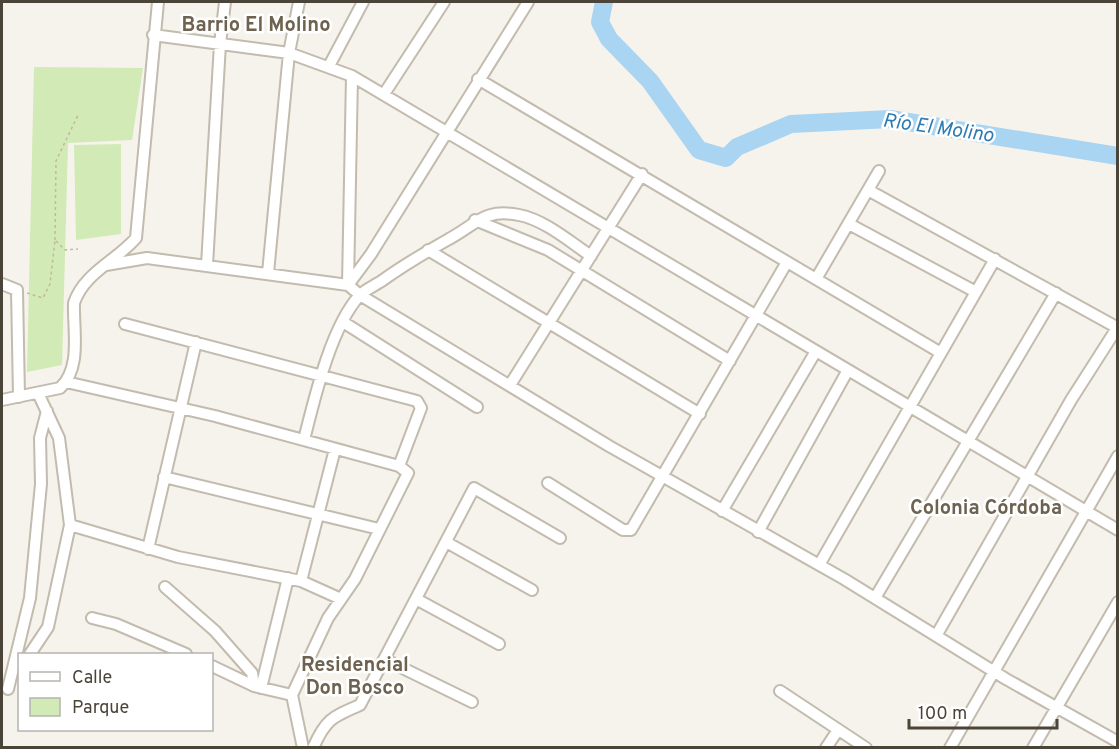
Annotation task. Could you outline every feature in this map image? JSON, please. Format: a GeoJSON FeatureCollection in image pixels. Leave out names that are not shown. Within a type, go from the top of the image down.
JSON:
{"type":"FeatureCollection","features":[{"type":"Feature","properties":{"kind":"street"},"geometry":{"type":"LineString","coordinates":[[3,402],[60,388],[66,382],[74,357],[76,294],[89,277],[136,238],[153,35],[158,2]]}},
{"type":"Feature","properties":{"kind":"street"},"geometry":{"type":"LineString","coordinates":[[207,265],[220,44],[225,2]]}},
{"type":"Feature","properties":{"kind":"street"},"geometry":{"type":"LineString","coordinates":[[268,273],[289,53],[299,2]]}},
{"type":"Feature","properties":{"kind":"street"},"geometry":{"type":"LineString","coordinates":[[328,66],[363,2]]}},
{"type":"Feature","properties":{"kind":"street"},"geometry":{"type":"LineString","coordinates":[[384,94],[444,2]]}},
{"type":"Feature","properties":{"kind":"street"},"geometry":{"type":"LineString","coordinates":[[348,285],[371,254],[528,2]]}},
{"type":"Feature","properties":{"kind":"street"},"geometry":{"type":"LineString","coordinates":[[153,35],[289,53],[352,76],[1118,530]]}},
{"type":"Feature","properties":{"kind":"street"},"geometry":{"type":"LineString","coordinates":[[348,285],[352,76]]}},
{"type":"Feature","properties":{"kind":"street"},"geometry":{"type":"LineString","coordinates":[[478,79],[941,353]]}},
{"type":"Feature","properties":{"kind":"street"},"geometry":{"type":"LineString","coordinates":[[816,279],[879,171]]}},
{"type":"Feature","properties":{"kind":"street"},"geometry":{"type":"LineString","coordinates":[[510,386],[642,174]]}},
{"type":"Feature","properties":{"kind":"street"},"geometry":{"type":"LineString","coordinates":[[868,190],[1117,328],[1071,400],[936,636]]}},
{"type":"Feature","properties":{"kind":"street"},"geometry":{"type":"LineString","coordinates":[[304,440],[321,374],[344,322],[360,295],[428,250],[452,238],[488,214],[521,216],[562,236],[591,256]]}},
{"type":"Feature","properties":{"kind":"street"},"geometry":{"type":"LineString","coordinates":[[476,220],[548,250],[730,361]]}},
{"type":"Feature","properties":{"kind":"street"},"geometry":{"type":"LineString","coordinates":[[849,224],[976,292]]}},
{"type":"Feature","properties":{"kind":"street"},"geometry":{"type":"LineString","coordinates":[[428,250],[700,414]]}},
{"type":"Feature","properties":{"kind":"street"},"geometry":{"type":"LineString","coordinates":[[106,265],[147,258],[348,285],[360,295],[663,477],[819,565],[1115,741]]}},
{"type":"Feature","properties":{"kind":"street"},"geometry":{"type":"LineString","coordinates":[[819,565],[995,259]]}},
{"type":"Feature","properties":{"kind":"street"},"geometry":{"type":"LineString","coordinates":[[548,483],[623,530],[631,530],[787,262]]}},
{"type":"Feature","properties":{"kind":"street"},"geometry":{"type":"LineString","coordinates":[[2,284],[17,290],[19,397]]}},
{"type":"Feature","properties":{"kind":"street"},"geometry":{"type":"LineString","coordinates":[[875,598],[1056,293]]}},
{"type":"Feature","properties":{"kind":"street"},"geometry":{"type":"LineString","coordinates":[[344,322],[477,407]]}},
{"type":"Feature","properties":{"kind":"street"},"geometry":{"type":"LineString","coordinates":[[125,324],[321,374],[421,404],[399,466]]}},
{"type":"Feature","properties":{"kind":"street"},"geometry":{"type":"LineString","coordinates":[[148,549],[196,342]]}},
{"type":"Feature","properties":{"kind":"street"},"geometry":{"type":"LineString","coordinates":[[722,511],[816,351]]}},
{"type":"Feature","properties":{"kind":"street"},"geometry":{"type":"LineString","coordinates":[[758,532],[848,370]]}},
{"type":"Feature","properties":{"kind":"street"},"geometry":{"type":"LineString","coordinates":[[66,382],[181,408],[335,448],[399,466],[408,473],[355,579],[328,618],[292,695],[303,747]]}},
{"type":"Feature","properties":{"kind":"street"},"geometry":{"type":"LineString","coordinates":[[31,653],[48,627],[70,525],[59,438],[38,393]]}},
{"type":"Feature","properties":{"kind":"street"},"geometry":{"type":"LineString","coordinates":[[5,694],[30,598],[41,484],[40,438],[46,411]]}},
{"type":"Feature","properties":{"kind":"street"},"geometry":{"type":"LineString","coordinates":[[301,581],[335,448]]}},
{"type":"Feature","properties":{"kind":"street"},"geometry":{"type":"LineString","coordinates":[[950,747],[1118,456]]}},
{"type":"Feature","properties":{"kind":"street"},"geometry":{"type":"LineString","coordinates":[[164,477],[380,529]]}},
{"type":"Feature","properties":{"kind":"street"},"geometry":{"type":"LineString","coordinates":[[313,747],[327,722],[336,714],[360,705],[474,488],[560,537]]}},
{"type":"Feature","properties":{"kind":"street"},"geometry":{"type":"LineString","coordinates":[[70,525],[148,549],[301,581],[341,599]]}},
{"type":"Feature","properties":{"kind":"street"},"geometry":{"type":"LineString","coordinates":[[446,542],[532,590]]}},
{"type":"Feature","properties":{"kind":"street"},"geometry":{"type":"LineString","coordinates":[[257,687],[288,578]]}},
{"type":"Feature","properties":{"kind":"street"},"geometry":{"type":"LineString","coordinates":[[165,587],[215,631],[252,673],[257,687]]}},
{"type":"Feature","properties":{"kind":"street"},"geometry":{"type":"LineString","coordinates":[[416,599],[499,644]]}},
{"type":"Feature","properties":{"kind":"street"},"geometry":{"type":"LineString","coordinates":[[1033,747],[1118,603]]}},
{"type":"Feature","properties":{"kind":"street"},"geometry":{"type":"LineString","coordinates":[[92,618],[116,624],[184,653]]}},
{"type":"Feature","properties":{"kind":"street"},"geometry":{"type":"LineString","coordinates":[[384,659],[472,702]]}},
{"type":"Feature","properties":{"kind":"street"},"geometry":{"type":"LineString","coordinates":[[213,666],[257,687],[292,695]]}},
{"type":"Feature","properties":{"kind":"street"},"geometry":{"type":"LineString","coordinates":[[5,694],[18,674]]}},
{"type":"Feature","properties":{"kind":"street"},"geometry":{"type":"LineString","coordinates":[[780,691],[866,747]]}},
{"type":"Feature","properties":{"kind":"street"},"geometry":{"type":"LineString","coordinates":[[826,747],[838,730]]}},
{"type":"Feature","properties":{"kind":"path"},"geometry":{"type":"LineString","coordinates":[[17,290],[43,298],[50,284],[55,240],[56,160],[78,115]]}},
{"type":"Feature","properties":{"kind":"path"},"geometry":{"type":"LineString","coordinates":[[55,240],[65,250],[78,249]]}},
{"type":"Feature","properties":{"kind":"green space"},"geometry":{"type":"Polygon","coordinates":[[[34,67],[143,68],[132,140],[68,143],[62,365],[27,372],[34,67]]]}},
{"type":"Feature","properties":{"kind":"green space"},"geometry":{"type":"Polygon","coordinates":[[[121,144],[121,234],[76,240],[74,145],[121,144]]]}},
{"type":"Feature","properties":{"kind":"waterway","name":"Río El Molino"},"geometry":{"type":"LineString","coordinates":[[604,2],[600,22],[609,39],[650,81],[699,150],[726,158],[737,147],[791,124],[890,119],[1118,156]]}},
{"type":"Feature","properties":{"kind":"district","name":"Barrio El Molino"},"geometry":{"type":"Point","coordinates":[256,26]}},
{"type":"Feature","properties":{"kind":"district","name":"Colonia Córdoba"},"geometry":{"type":"Point","coordinates":[986,509]}},
{"type":"Feature","properties":{"kind":"district","name":"Residencial Don Bosco"},"geometry":{"type":"Point","coordinates":[355,678]}}]}
